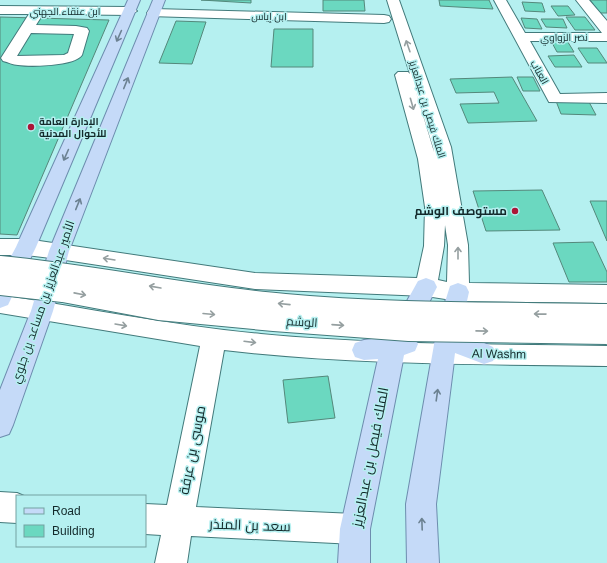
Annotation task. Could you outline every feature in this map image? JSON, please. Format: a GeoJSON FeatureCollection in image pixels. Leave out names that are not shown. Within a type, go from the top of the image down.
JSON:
{"type":"FeatureCollection","features":[{"type":"Feature","properties":{"kind":"main road"},"geometry":{"type":"LineString","coordinates":[[0,299],[26,247],[132,5]]}},
{"type":"Feature","properties":{"kind":"main road","name":"الأمير عبدالعزيز بن مساعد بن جلوي"},"geometry":{"type":"LineString","coordinates":[[0,425],[42,311],[58,251],[157,7]]}},
{"type":"Feature","properties":{"kind":"main road"},"geometry":{"type":"LineString","coordinates":[[426,287],[426,306],[442,339]]}},
{"type":"Feature","properties":{"kind":"main road","name":"الملك فيصل بن عبدالعزيز"},"geometry":{"type":"LineString","coordinates":[[354,563],[355,529],[393,350],[426,287]]}},
{"type":"Feature","properties":{"kind":"main road"},"geometry":{"type":"LineString","coordinates":[[423,563],[421,504],[442,339],[458,292]]}},
{"type":"Feature","properties":{"kind":"main road"},"geometry":{"type":"LineString","coordinates":[[364,350],[393,350]]}},
{"type":"Feature","properties":{"kind":"street","name":"الملك فيصل بن عبدالعزيز"},"geometry":{"type":"LineString","coordinates":[[378,0],[427,159],[433,193],[435,207],[434,246],[426,287]]}},
{"type":"Feature","properties":{"kind":"street","name":"الملك فيصل بن عبدالعزيز"},"geometry":{"type":"LineString","coordinates":[[393,0],[442,147],[458,245],[458,292]]}},
{"type":"Feature","properties":{"kind":"street","name":"العناب"},"geometry":{"type":"LineString","coordinates":[[500,0],[555,99],[607,98]]}},
{"type":"Feature","properties":{"kind":"street"},"geometry":{"type":"LineString","coordinates":[[582,0],[607,30]]}},
{"type":"Feature","properties":{"kind":"street","name":"ابن عنقاء الجهني"},"geometry":{"type":"LineString","coordinates":[[0,10],[38,11],[132,5]]}},
{"type":"Feature","properties":{"kind":"street","name":"ابن إياس"},"geometry":{"type":"LineString","coordinates":[[157,7],[384,19]]}},
{"type":"Feature","properties":{"kind":"street"},"geometry":{"type":"LineString","coordinates":[[26,29],[82,31],[75,55],[66,59],[12,60],[8,58],[26,29],[38,11]]}},
{"type":"Feature","properties":{"kind":"street","name":"نصر الزواوي"},"geometry":{"type":"LineString","coordinates":[[521,38],[607,37]]}},
{"type":"Feature","properties":{"kind":"street"},"geometry":{"type":"LineString","coordinates":[[17,44],[32,44]]}},
{"type":"Feature","properties":{"kind":"street"},"geometry":{"type":"LineString","coordinates":[[63,44],[79,44]]}},
{"type":"Feature","properties":{"kind":"street"},"geometry":{"type":"LineString","coordinates":[[0,247],[26,247],[58,251],[255,281],[426,287],[458,292],[602,293]]}},
{"type":"Feature","properties":{"kind":"street","name":"الوشم"},"geometry":{"type":"LineString","coordinates":[[0,267],[93,276],[180,291],[285,305],[397,311],[607,315]]}},
{"type":"Feature","properties":{"kind":"street","name":"الوشم"},"geometry":{"type":"LineString","coordinates":[[0,284],[63,291],[159,309],[281,320],[409,330],[607,332]]}},
{"type":"Feature","properties":{"kind":"street"},"geometry":{"type":"LineString","coordinates":[[360,285],[374,289],[384,296],[392,306],[395,317],[393,328],[387,338],[376,346],[364,350]]}},
{"type":"Feature","properties":{"kind":"street"},"geometry":{"type":"LineString","coordinates":[[602,293],[585,294],[574,297],[568,303],[564,312],[570,332],[580,342],[607,355]]}},
{"type":"Feature","properties":{"kind":"street","name":"الوشم"},"geometry":{"type":"LineString","coordinates":[[0,304],[142,329],[296,347],[364,350]]}},
{"type":"Feature","properties":{"kind":"street","name":"موسى بن عرفة"},"geometry":{"type":"LineString","coordinates":[[171,563],[214,337]]}},
{"type":"Feature","properties":{"kind":"street","name":"Al Washm"},"geometry":{"type":"LineString","coordinates":[[393,350],[442,339],[484,354],[607,355]]}},
{"type":"Feature","properties":{"kind":"street"},"geometry":{"type":"LineString","coordinates":[[0,507],[16,508]]}},
{"type":"Feature","properties":{"kind":"street","name":"سعد بن المنذر"},"geometry":{"type":"LineString","coordinates":[[146,519],[179,522],[355,529]]}},
{"type":"Feature","properties":{"kind":"building"},"geometry":{"type":"Polygon","coordinates":[[[201,0],[251,0],[251,3],[201,0]]]}},
{"type":"Feature","properties":{"kind":"building"},"geometry":{"type":"Polygon","coordinates":[[[323,0],[364,0],[365,11],[323,11],[323,0]]]}},
{"type":"Feature","properties":{"kind":"building"},"geometry":{"type":"Polygon","coordinates":[[[439,0],[489,0],[493,9],[440,6],[439,0]]]}},
{"type":"Feature","properties":{"kind":"building"},"geometry":{"type":"Polygon","coordinates":[[[590,0],[607,0],[607,13],[600,13],[590,0]]]}},
{"type":"Feature","properties":{"kind":"building"},"geometry":{"type":"Polygon","coordinates":[[[522,2],[542,3],[545,12],[525,11],[522,2]]]}},
{"type":"Feature","properties":{"kind":"building"},"geometry":{"type":"Polygon","coordinates":[[[551,6],[568,6],[575,15],[558,16],[551,6]]]}},
{"type":"Feature","properties":{"kind":"building","name":"الإدارة العامة للأحوال المدنية"},"geometry":{"type":"Polygon","coordinates":[[[0,17],[109,20],[17,235],[0,234],[0,17]]]}},
{"type":"Feature","properties":{"kind":"building"},"geometry":{"type":"Polygon","coordinates":[[[566,17],[585,17],[595,30],[575,30],[566,17]]]}},
{"type":"Feature","properties":{"kind":"building"},"geometry":{"type":"Polygon","coordinates":[[[521,18],[537,19],[542,29],[525,28],[521,18]]]}},
{"type":"Feature","properties":{"kind":"building"},"geometry":{"type":"Polygon","coordinates":[[[541,19],[563,19],[567,28],[546,27],[541,19]]]}},
{"type":"Feature","properties":{"kind":"building"},"geometry":{"type":"Polygon","coordinates":[[[176,21],[206,22],[192,64],[159,63],[176,21]]]}},
{"type":"Feature","properties":{"kind":"building"},"geometry":{"type":"Polygon","coordinates":[[[274,29],[313,29],[313,67],[271,67],[274,29]]]}},
{"type":"Feature","properties":{"kind":"building"},"geometry":{"type":"Polygon","coordinates":[[[550,39],[566,39],[574,52],[557,52],[550,39]]]}},
{"type":"Feature","properties":{"kind":"building"},"geometry":{"type":"Polygon","coordinates":[[[578,48],[597,48],[607,63],[588,63],[578,48]]]}},
{"type":"Feature","properties":{"kind":"building"},"geometry":{"type":"Polygon","coordinates":[[[574,55],[582,67],[555,67],[548,56],[574,55]]]}},
{"type":"Feature","properties":{"kind":"building"},"geometry":{"type":"Polygon","coordinates":[[[512,77],[537,121],[468,123],[460,104],[499,103],[494,92],[456,93],[450,79],[512,77]]]}},
{"type":"Feature","properties":{"kind":"building"},"geometry":{"type":"Polygon","coordinates":[[[517,77],[533,77],[540,91],[523,91],[517,77]]]}},
{"type":"Feature","properties":{"kind":"building"},"geometry":{"type":"Polygon","coordinates":[[[556,101],[589,102],[596,115],[561,114],[556,101]]]}},
{"type":"Feature","properties":{"kind":"building","name":"مستوصف الوشم"},"geometry":{"type":"Polygon","coordinates":[[[542,190],[560,230],[486,231],[473,191],[542,190]]]}},
{"type":"Feature","properties":{"kind":"building"},"geometry":{"type":"Polygon","coordinates":[[[590,201],[607,201],[607,241],[590,201]]]}},
{"type":"Feature","properties":{"kind":"building"},"geometry":{"type":"Polygon","coordinates":[[[593,242],[607,272],[607,282],[569,282],[553,243],[593,242]]]}},
{"type":"Feature","properties":{"kind":"building"},"geometry":{"type":"Polygon","coordinates":[[[328,376],[335,418],[288,423],[283,380],[328,376]]]}},
{"type":"Feature","properties":{"kind":"place","name":"الإدارة العامة للأحوال المدنية"},"geometry":{"type":"Point","coordinates":[31,127]}},
{"type":"Feature","properties":{"kind":"place","name":"مستوصف الوشم"},"geometry":{"type":"Point","coordinates":[515,211]}}]}
